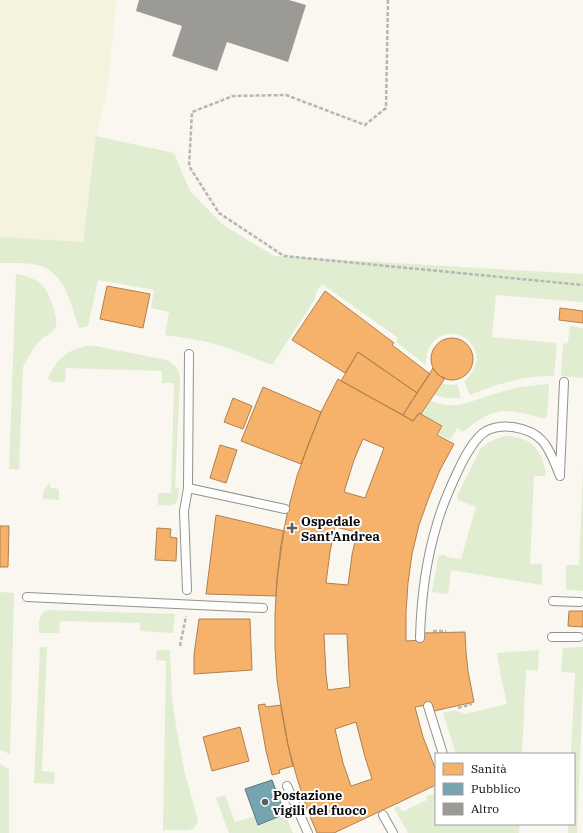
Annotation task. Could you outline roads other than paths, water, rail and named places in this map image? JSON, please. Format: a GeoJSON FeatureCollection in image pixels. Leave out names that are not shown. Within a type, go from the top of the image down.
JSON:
{"type":"FeatureCollection","features":[{"type":"Feature","properties":{"kind":"lane"},"geometry":{"type":"LineString","coordinates":[[187,590],[184,511],[188,488],[189,354]]}},
{"type":"Feature","properties":{"kind":"lane"},"geometry":{"type":"LineString","coordinates":[[420,638],[425,579],[436,524],[444,502],[462,463],[478,438],[486,431],[497,427],[509,427],[530,432],[544,442],[549,449],[560,476],[564,382]]}},
{"type":"Feature","properties":{"kind":"lane"},"geometry":{"type":"LineString","coordinates":[[188,488],[285,509]]}},
{"type":"Feature","properties":{"kind":"lane"},"geometry":{"type":"LineString","coordinates":[[27,597],[263,608]]}},
{"type":"Feature","properties":{"kind":"lane"},"geometry":{"type":"LineString","coordinates":[[553,601],[580,602]]}},
{"type":"Feature","properties":{"kind":"lane"},"geometry":{"type":"LineString","coordinates":[[552,637],[579,637]]}},
{"type":"Feature","properties":{"kind":"lane"},"geometry":{"type":"LineString","coordinates":[[428,706],[443,753]]}},
{"type":"Feature","properties":{"kind":"lane"},"geometry":{"type":"LineString","coordinates":[[287,786],[308,833]]}},
{"type":"Feature","properties":{"kind":"lane"},"geometry":{"type":"LineString","coordinates":[[383,815],[393,833]]}},
{"type":"Feature","properties":{"kind":"place","name":"Ospedale Sant'Andrea"},"geometry":{"type":"Point","coordinates":[292,528]}},
{"type":"Feature","properties":{"kind":"place","name":"Postazione vigili del fuoco"},"geometry":{"type":"Point","coordinates":[265,802]}}]}
